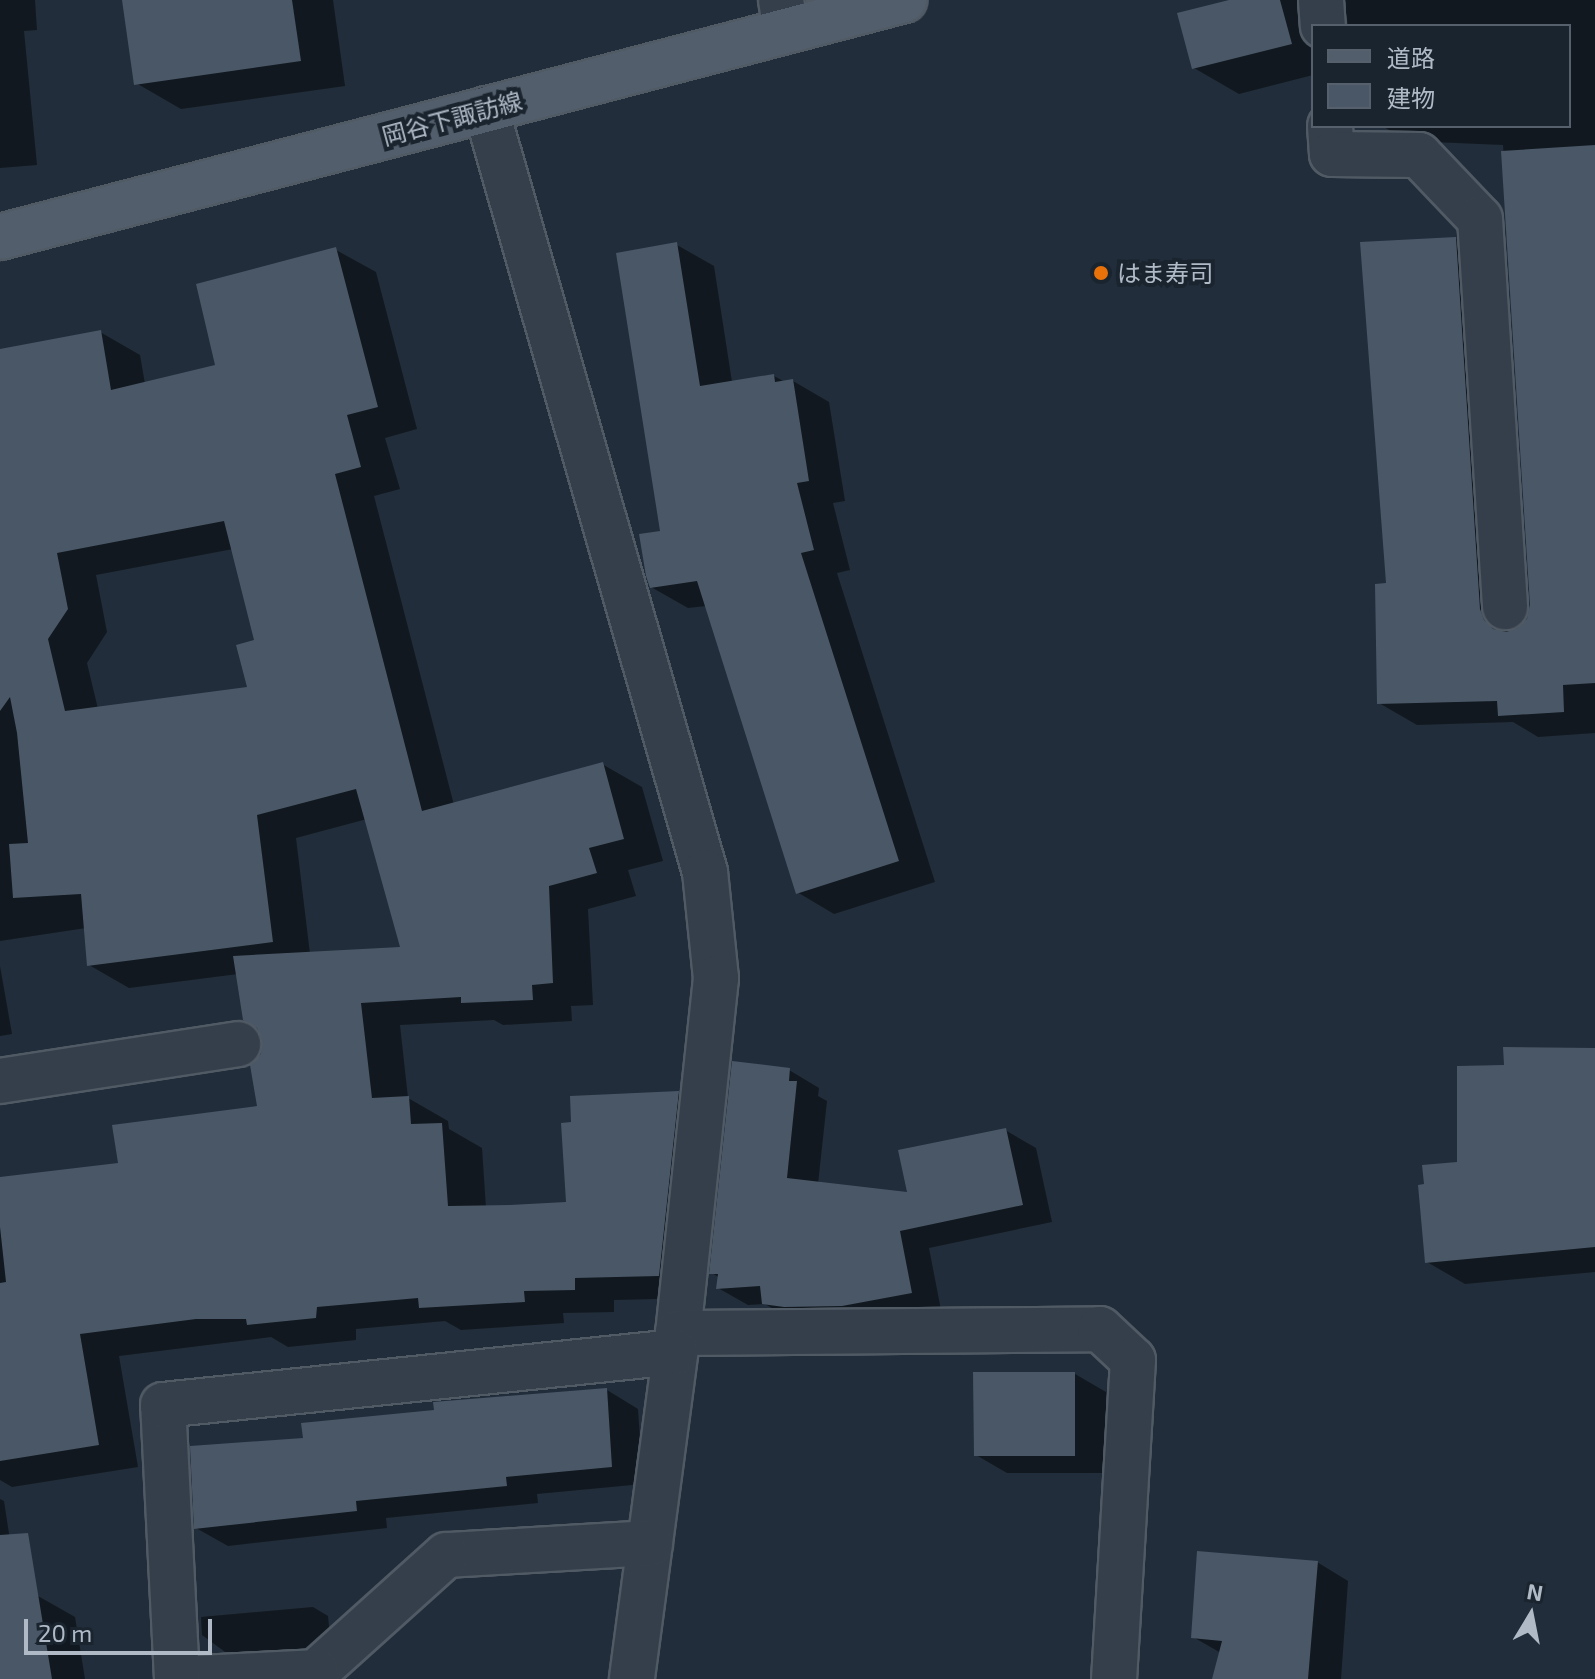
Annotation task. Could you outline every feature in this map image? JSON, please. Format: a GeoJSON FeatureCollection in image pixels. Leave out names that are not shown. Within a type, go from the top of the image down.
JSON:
{"type":"FeatureCollection","features":[{"type":"Feature","properties":{"kind":"main road","name":"岡谷下諏訪線"},"geometry":{"type":"LineString","coordinates":[[0,237],[486,109],[784,15],[904,0]]}},
{"type":"Feature","properties":{"kind":"street"},"geometry":{"type":"LineString","coordinates":[[1321,0],[1323,24]]}},
{"type":"Feature","properties":{"kind":"street"},"geometry":{"type":"LineString","coordinates":[[486,109],[705,872],[716,978],[677,1343],[632,1679]]}},
{"type":"Feature","properties":{"kind":"street"},"geometry":{"type":"LineString","coordinates":[[1330,128],[1332,154],[1419,155],[1480,219],[1505,607]]}},
{"type":"Feature","properties":{"kind":"street"},"geometry":{"type":"LineString","coordinates":[[0,1081],[238,1044]]}},
{"type":"Feature","properties":{"kind":"street"},"geometry":{"type":"LineString","coordinates":[[650,1543],[446,1555],[316,1672],[177,1679],[163,1405],[677,1343],[1100,1329],[1133,1360],[1114,1679]]}},
{"type":"Feature","properties":{"kind":"building"},"geometry":{"type":"Polygon","coordinates":[[[122,0],[292,0],[301,61],[134,85],[122,0]]]}},
{"type":"Feature","properties":{"kind":"building"},"geometry":{"type":"Polygon","coordinates":[[[1229,0],[1280,0],[1292,44],[1192,69],[1177,13],[1229,0]]]}},
{"type":"Feature","properties":{"kind":"building"},"geometry":{"type":"Polygon","coordinates":[[[1595,145],[1595,683],[1563,685],[1564,712],[1498,716],[1497,701],[1377,704],[1375,584],[1386,583],[1360,242],[1456,237],[1480,609],[1484,620],[1493,629],[1506,632],[1518,628],[1527,619],[1530,605],[1501,151],[1595,145]]]}},
{"type":"Feature","properties":{"kind":"building"},"geometry":{"type":"Polygon","coordinates":[[[677,242],[700,386],[774,374],[775,382],[793,379],[809,481],[797,483],[814,550],[801,553],[899,861],[796,894],[697,581],[650,588],[646,576],[639,534],[660,531],[616,253],[677,242]]]}},
{"type":"Feature","properties":{"kind":"building"},"geometry":{"type":"Polygon","coordinates":[[[336,247],[378,407],[347,415],[361,467],[335,474],[422,811],[603,762],[624,839],[589,848],[597,873],[549,886],[553,983],[532,985],[533,1000],[461,1003],[461,997],[361,1003],[372,1098],[409,1096],[411,1124],[442,1123],[448,1206],[510,1205],[566,1202],[561,1123],[571,1122],[570,1096],[679,1091],[659,1276],[575,1278],[575,1290],[524,1291],[525,1302],[419,1308],[418,1298],[317,1307],[316,1318],[247,1325],[246,1319],[196,1319],[80,1334],[99,1445],[0,1461],[0,1283],[6,1282],[0,1227],[0,1177],[118,1163],[112,1125],[257,1106],[250,1065],[261,1054],[262,1039],[257,1028],[243,1020],[233,956],[400,947],[356,789],[257,815],[273,942],[87,966],[81,894],[13,898],[9,844],[28,843],[17,733],[10,697],[0,711],[0,349],[101,330],[111,390],[215,365],[196,284],[336,247]],[[224,521],[57,553],[68,609],[48,639],[65,711],[247,687],[236,645],[254,640],[224,521]]]}},
{"type":"Feature","properties":{"kind":"building"},"geometry":{"type":"Polygon","coordinates":[[[1503,1047],[1595,1048],[1595,1247],[1425,1263],[1418,1185],[1424,1184],[1422,1165],[1457,1162],[1457,1066],[1504,1065],[1503,1047]]]}},
{"type":"Feature","properties":{"kind":"building"},"geometry":{"type":"Polygon","coordinates":[[[732,1061],[790,1068],[789,1081],[797,1081],[787,1178],[907,1192],[898,1150],[1006,1128],[1023,1205],[900,1231],[912,1293],[842,1306],[784,1307],[762,1304],[760,1286],[716,1289],[718,1274],[709,1274],[732,1061]]]}},
{"type":"Feature","properties":{"kind":"building"},"geometry":{"type":"Polygon","coordinates":[[[973,1372],[1075,1372],[1075,1456],[974,1456],[973,1372]]]}},
{"type":"Feature","properties":{"kind":"building"},"geometry":{"type":"Polygon","coordinates":[[[607,1388],[612,1467],[506,1477],[507,1486],[356,1501],[357,1511],[194,1529],[190,1446],[303,1438],[301,1423],[434,1410],[433,1402],[607,1388]]]}},
{"type":"Feature","properties":{"kind":"building"},"geometry":{"type":"Polygon","coordinates":[[[28,1533],[52,1679],[0,1679],[0,1535],[28,1533]]]}},
{"type":"Feature","properties":{"kind":"building"},"geometry":{"type":"Polygon","coordinates":[[[1197,1551],[1318,1561],[1308,1679],[1212,1679],[1222,1641],[1191,1638],[1197,1551]]]}},
{"type":"Feature","properties":{"kind":"place","name":"はま寿司"},"geometry":{"type":"Point","coordinates":[1101,273]}}]}
